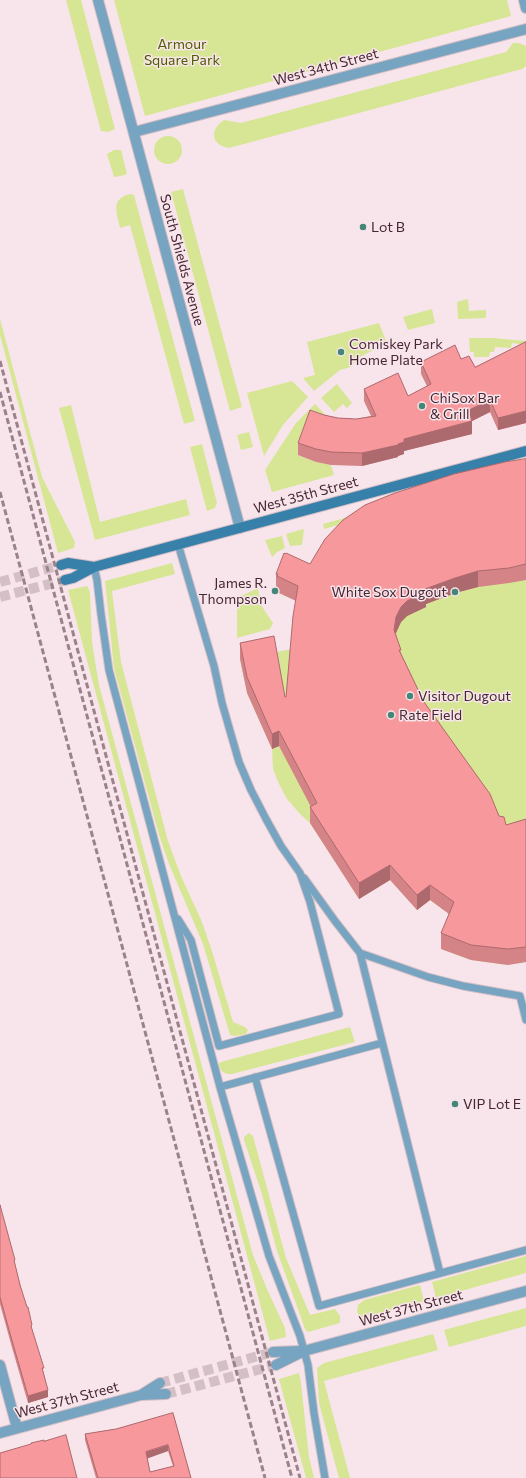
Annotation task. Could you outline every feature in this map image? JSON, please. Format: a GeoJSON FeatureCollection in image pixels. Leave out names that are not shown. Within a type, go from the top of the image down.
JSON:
{"type":"FeatureCollection","features":[{"type":"Feature","properties":{"kind":"main road","name":"West 35th Street"},"geometry":{"type":"LineString","coordinates":[[65,580],[73,578],[94,567],[526,451]]}},
{"type":"Feature","properties":{"kind":"main road","name":"West 35th Street"},"geometry":{"type":"LineString","coordinates":[[61,565],[68,563],[94,567]]}},
{"type":"Feature","properties":{"kind":"street","name":"South Shields Avenue"},"geometry":{"type":"LineString","coordinates":[[98,0],[240,528]]}},
{"type":"Feature","properties":{"kind":"street"},"geometry":{"type":"LineString","coordinates":[[524,0],[526,8]]}},
{"type":"Feature","properties":{"kind":"street","name":"West 34th Street"},"geometry":{"type":"LineString","coordinates":[[134,132],[526,29]]}},
{"type":"Feature","properties":{"kind":"street","name":"West 37th Street"},"geometry":{"type":"LineString","coordinates":[[276,1365],[304,1351],[526,1291]]}},
{"type":"Feature","properties":{"kind":"street","name":"West 37th Street"},"geometry":{"type":"LineString","coordinates":[[273,1352],[304,1351]]}},
{"type":"Feature","properties":{"kind":"street"},"geometry":{"type":"LineString","coordinates":[[0,1365],[17,1428]]}},
{"type":"Feature","properties":{"kind":"street","name":"West 37th Street"},"geometry":{"type":"LineString","coordinates":[[141,1395],[160,1383]]}},
{"type":"Feature","properties":{"kind":"street","name":"West 37th Street"},"geometry":{"type":"LineString","coordinates":[[0,1433],[141,1395],[166,1394]]}},
{"type":"Feature","properties":{"kind":"lane"},"geometry":{"type":"LineString","coordinates":[[178,544],[210,652],[228,726],[239,762],[251,790],[281,846],[360,953],[440,1273]]}},
{"type":"Feature","properties":{"kind":"lane"},"geometry":{"type":"LineString","coordinates":[[94,567],[109,670],[220,1087],[269,1256],[300,1336],[308,1366],[325,1478]]}},
{"type":"Feature","properties":{"kind":"lane"},"geometry":{"type":"LineString","coordinates":[[174,910],[191,940],[220,1046],[339,1014],[314,914],[300,873]]}},
{"type":"Feature","properties":{"kind":"lane"},"geometry":{"type":"LineString","coordinates":[[360,953],[428,977],[470,988],[520,996],[526,1020]]}},
{"type":"Feature","properties":{"kind":"lane"},"geometry":{"type":"LineString","coordinates":[[220,1087],[382,1043]]}},
{"type":"Feature","properties":{"kind":"lane"},"geometry":{"type":"LineString","coordinates":[[255,1077],[319,1306],[526,1250]]}},
{"type":"Feature","properties":{"kind":"green space"},"geometry":{"type":"Polygon","coordinates":[[[66,0],[81,0],[115,129],[108,132],[101,131],[66,0]]]}},
{"type":"Feature","properties":{"kind":"green space","name":"Armour Square Park"},"geometry":{"type":"Polygon","coordinates":[[[114,0],[507,0],[511,16],[145,116],[114,0]]]}},
{"type":"Feature","properties":{"kind":"green space"},"geometry":{"type":"Polygon","coordinates":[[[513,43],[519,43],[526,46],[526,66],[522,69],[229,148],[219,144],[214,137],[216,128],[224,120],[241,123],[506,52],[513,43]]]}},
{"type":"Feature","properties":{"kind":"green space"},"geometry":{"type":"Polygon","coordinates":[[[168,136],[178,140],[182,150],[178,160],[168,164],[158,160],[154,150],[158,140],[168,136]]]}},
{"type":"Feature","properties":{"kind":"green space"},"geometry":{"type":"Polygon","coordinates":[[[114,150],[121,150],[127,174],[114,177],[107,154],[114,150]]]}},
{"type":"Feature","properties":{"kind":"green space"},"geometry":{"type":"Polygon","coordinates":[[[183,189],[242,407],[230,411],[171,192],[183,189]]]}},
{"type":"Feature","properties":{"kind":"green space"},"geometry":{"type":"Polygon","coordinates":[[[130,194],[134,195],[195,421],[184,424],[130,225],[120,228],[116,207],[117,203],[124,196],[130,194]]]}},
{"type":"Feature","properties":{"kind":"green space"},"geometry":{"type":"Polygon","coordinates":[[[468,299],[469,311],[486,310],[486,318],[458,319],[457,302],[468,299]]]}},
{"type":"Feature","properties":{"kind":"green space"},"geometry":{"type":"Polygon","coordinates":[[[432,309],[435,323],[408,330],[403,317],[432,309]]]}},
{"type":"Feature","properties":{"kind":"green space"},"geometry":{"type":"Polygon","coordinates":[[[0,319],[42,477],[75,542],[74,548],[58,553],[0,335],[0,319]]]}},
{"type":"Feature","properties":{"kind":"green space"},"geometry":{"type":"Polygon","coordinates":[[[379,323],[387,343],[358,358],[351,367],[340,370],[314,391],[303,378],[315,375],[307,342],[379,323]]]}},
{"type":"Feature","properties":{"kind":"green space"},"geometry":{"type":"Polygon","coordinates":[[[469,338],[493,338],[526,341],[526,345],[512,343],[511,348],[495,347],[494,352],[490,352],[489,357],[474,357],[474,352],[470,352],[469,338]]]}},
{"type":"Feature","properties":{"kind":"green space"},"geometry":{"type":"Polygon","coordinates":[[[292,381],[308,397],[283,425],[264,456],[247,393],[292,381]]]}},
{"type":"Feature","properties":{"kind":"green space"},"geometry":{"type":"Polygon","coordinates":[[[337,384],[352,403],[347,408],[343,404],[334,412],[321,398],[337,384]]]}},
{"type":"Feature","properties":{"kind":"green space"},"geometry":{"type":"Polygon","coordinates":[[[315,404],[335,425],[298,455],[316,462],[331,465],[334,475],[272,492],[265,470],[296,423],[315,404]]]}},
{"type":"Feature","properties":{"kind":"green space"},"geometry":{"type":"Polygon","coordinates":[[[71,405],[100,522],[186,499],[190,515],[95,540],[59,408],[71,405]]]}},
{"type":"Feature","properties":{"kind":"green space"},"geometry":{"type":"Polygon","coordinates":[[[249,432],[253,447],[241,450],[237,435],[249,432]]]}},
{"type":"Feature","properties":{"kind":"green space"},"geometry":{"type":"Polygon","coordinates":[[[202,444],[217,503],[215,508],[207,511],[190,447],[202,444]]]}},
{"type":"Feature","properties":{"kind":"green space","name":"Rate Field"},"geometry":{"type":"Polygon","coordinates":[[[526,474],[526,962],[507,965],[471,960],[441,949],[454,917],[430,900],[417,910],[400,891],[412,880],[405,870],[359,899],[310,823],[287,799],[279,784],[273,769],[272,749],[247,693],[240,659],[292,649],[300,596],[291,592],[289,598],[277,592],[278,590],[276,589],[298,574],[526,474]]]}},
{"type":"Feature","properties":{"kind":"green space"},"geometry":{"type":"Polygon","coordinates":[[[359,514],[360,519],[324,529],[323,524],[359,514]]]}},
{"type":"Feature","properties":{"kind":"green space"},"geometry":{"type":"Polygon","coordinates":[[[304,529],[302,545],[290,546],[286,534],[304,529]]]}},
{"type":"Feature","properties":{"kind":"green space"},"geometry":{"type":"Polygon","coordinates":[[[282,536],[285,548],[277,552],[272,557],[265,540],[282,536]]]}},
{"type":"Feature","properties":{"kind":"green space"},"geometry":{"type":"Polygon","coordinates":[[[172,563],[175,574],[112,591],[121,662],[168,841],[181,876],[202,922],[233,1022],[245,1027],[248,1030],[246,1034],[235,1036],[230,1035],[203,944],[169,864],[159,835],[114,668],[105,581],[172,563]]]}},
{"type":"Feature","properties":{"kind":"green space"},"geometry":{"type":"Polygon","coordinates":[[[87,586],[90,592],[92,642],[99,685],[253,1255],[285,1328],[286,1337],[270,1341],[68,590],[87,586]]]}},
{"type":"Feature","properties":{"kind":"green space"},"geometry":{"type":"Polygon","coordinates":[[[258,588],[261,605],[273,623],[270,629],[237,638],[237,598],[258,588]]]}},
{"type":"Feature","properties":{"kind":"green space"},"geometry":{"type":"Polygon","coordinates":[[[350,1027],[355,1042],[232,1074],[223,1072],[218,1064],[221,1062],[350,1027]]]}},
{"type":"Feature","properties":{"kind":"green space"},"geometry":{"type":"Polygon","coordinates":[[[249,1133],[253,1136],[286,1258],[310,1315],[335,1309],[340,1316],[340,1323],[308,1332],[305,1329],[277,1251],[261,1191],[244,1140],[244,1137],[249,1133]]]}},
{"type":"Feature","properties":{"kind":"green space"},"geometry":{"type":"Polygon","coordinates":[[[526,1256],[526,1273],[436,1298],[432,1282],[526,1256]]]}},
{"type":"Feature","properties":{"kind":"green space"},"geometry":{"type":"Polygon","coordinates":[[[420,1285],[424,1301],[361,1318],[357,1312],[358,1305],[364,1300],[420,1285]]]}},
{"type":"Feature","properties":{"kind":"green space"},"geometry":{"type":"Polygon","coordinates":[[[526,1308],[526,1326],[449,1347],[444,1330],[526,1308]]]}},
{"type":"Feature","properties":{"kind":"green space"},"geometry":{"type":"Polygon","coordinates":[[[433,1334],[438,1350],[324,1381],[350,1478],[339,1478],[319,1403],[317,1368],[324,1363],[433,1334]]]}},
{"type":"Feature","properties":{"kind":"green space"},"geometry":{"type":"Polygon","coordinates":[[[299,1373],[309,1457],[314,1478],[306,1478],[279,1379],[299,1373]]]}},
{"type":"Feature","properties":{"kind":"building"},"geometry":{"type":"Polygon","coordinates":[[[526,342],[526,411],[498,418],[490,400],[469,410],[472,421],[404,439],[404,442],[398,445],[362,453],[331,452],[298,443],[310,410],[338,418],[356,419],[376,416],[364,389],[398,373],[408,396],[431,384],[421,362],[455,345],[461,359],[469,356],[475,367],[526,342]]]}},
{"type":"Feature","properties":{"kind":"building","name":"Rate Field"},"geometry":{"type":"Polygon","coordinates":[[[526,459],[526,564],[509,568],[478,571],[425,589],[426,591],[407,601],[401,607],[396,617],[394,630],[401,650],[399,650],[424,702],[490,794],[499,816],[504,817],[506,825],[526,819],[526,947],[508,949],[471,945],[441,933],[454,902],[430,885],[417,895],[390,865],[359,883],[310,807],[317,803],[279,731],[272,734],[247,677],[240,643],[274,636],[286,697],[293,616],[298,586],[277,576],[278,574],[276,574],[284,553],[310,564],[325,539],[343,520],[365,505],[395,493],[454,474],[505,462],[526,459]]]}},
{"type":"Feature","properties":{"kind":"building"},"geometry":{"type":"Polygon","coordinates":[[[0,1205],[15,1260],[20,1285],[28,1307],[31,1326],[44,1368],[42,1368],[48,1390],[28,1396],[0,1297],[0,1205]]]}},
{"type":"Feature","properties":{"kind":"building"},"geometry":{"type":"Polygon","coordinates":[[[173,1413],[191,1478],[98,1478],[85,1434],[116,1429],[173,1413]],[[168,1445],[146,1452],[150,1472],[174,1466],[168,1445]]]}},
{"type":"Feature","properties":{"kind":"building"},"geometry":{"type":"Polygon","coordinates":[[[66,1435],[77,1478],[0,1478],[0,1453],[31,1443],[66,1435]]]}},
{"type":"Feature","properties":{"kind":"tunnel"},"geometry":{"type":"LineString","coordinates":[[0,582],[61,565]]}},
{"type":"Feature","properties":{"kind":"tunnel"},"geometry":{"type":"LineString","coordinates":[[0,597],[65,580]]}},
{"type":"Feature","properties":{"kind":"tunnel"},"geometry":{"type":"LineString","coordinates":[[160,1383],[273,1352]]}},
{"type":"Feature","properties":{"kind":"tunnel"},"geometry":{"type":"LineString","coordinates":[[166,1394],[276,1365]]}},
{"type":"Feature","properties":{"kind":"railway"},"geometry":{"type":"LineString","coordinates":[[0,361],[300,1478]]}},
{"type":"Feature","properties":{"kind":"railway"},"geometry":{"type":"LineString","coordinates":[[0,392],[292,1478]]}},
{"type":"Feature","properties":{"kind":"railway"},"geometry":{"type":"LineString","coordinates":[[0,492],[265,1478]]}},
{"type":"Feature","properties":{"kind":"place","name":"Lot B"},"geometry":{"type":"Point","coordinates":[363,227]}},
{"type":"Feature","properties":{"kind":"place","name":"Comiskey Park Home Plate"},"geometry":{"type":"Point","coordinates":[341,352]}},
{"type":"Feature","properties":{"kind":"place","name":"ChiSox Bar & Grill"},"geometry":{"type":"Point","coordinates":[422,406]}},
{"type":"Feature","properties":{"kind":"place","name":"James R. Thompson"},"geometry":{"type":"Point","coordinates":[275,591]}},
{"type":"Feature","properties":{"kind":"place","name":"White Sox Dugout"},"geometry":{"type":"Point","coordinates":[455,592]}},
{"type":"Feature","properties":{"kind":"place","name":"Visitor Dugout"},"geometry":{"type":"Point","coordinates":[410,696]}},
{"type":"Feature","properties":{"kind":"place","name":"Rate Field"},"geometry":{"type":"Point","coordinates":[391,715]}},
{"type":"Feature","properties":{"kind":"place","name":"VIP Lot E"},"geometry":{"type":"Point","coordinates":[455,1104]}}]}
